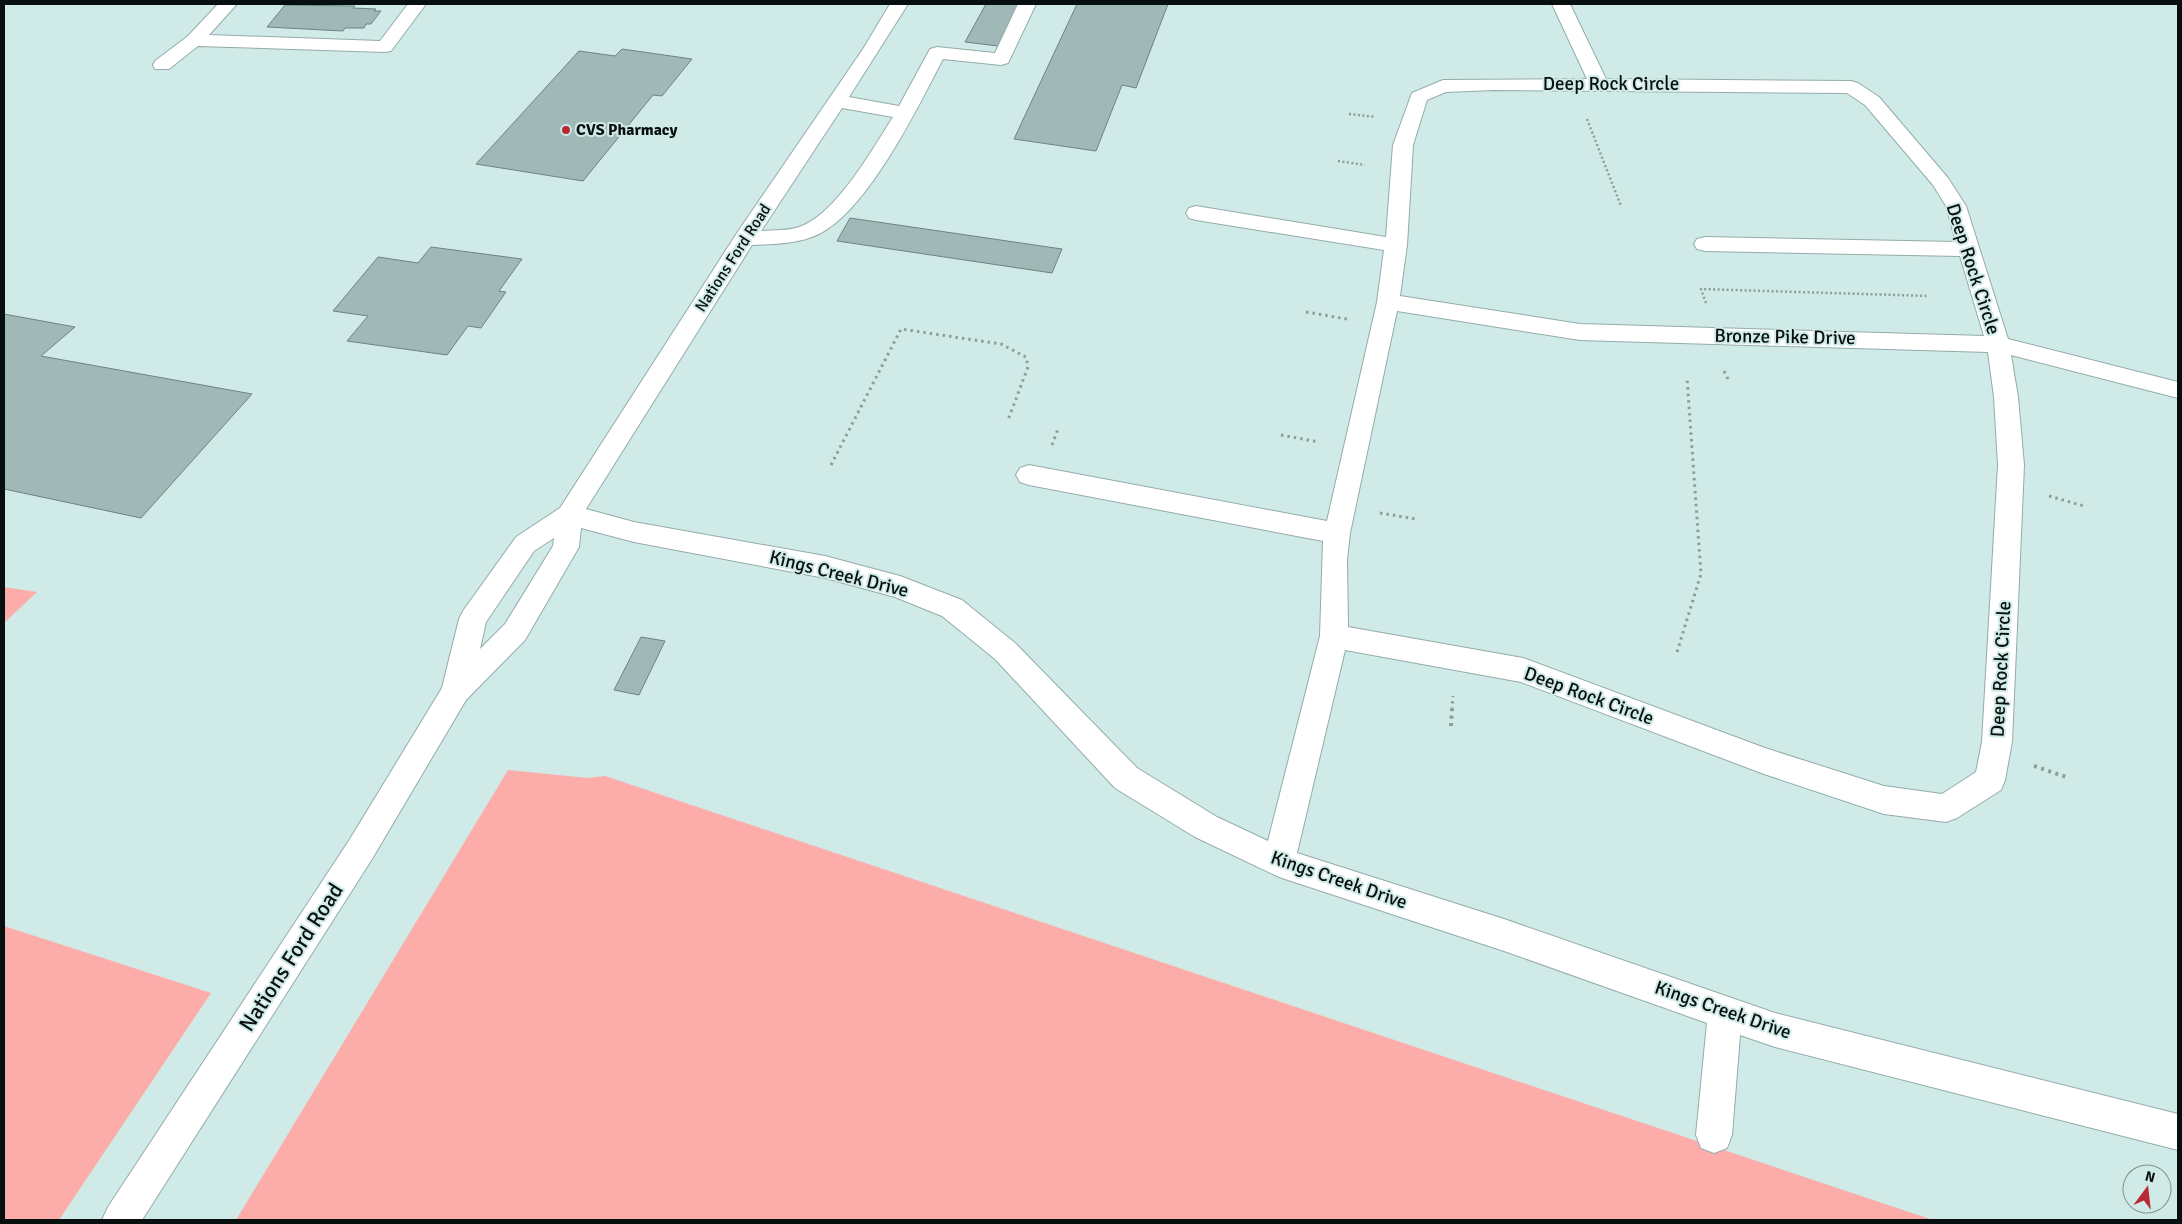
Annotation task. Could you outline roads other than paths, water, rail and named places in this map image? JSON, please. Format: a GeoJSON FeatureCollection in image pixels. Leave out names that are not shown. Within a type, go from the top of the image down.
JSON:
{"type":"FeatureCollection","features":[{"type":"Feature","properties":{"kind":"street"},"geometry":{"type":"LineString","coordinates":[[162,65],[194,40],[228,4]]}},
{"type":"Feature","properties":{"kind":"street"},"geometry":{"type":"LineString","coordinates":[[194,40],[385,48],[417,4]]}},
{"type":"Feature","properties":{"kind":"street","name":"Nations Ford Road"},"geometry":{"type":"LineString","coordinates":[[456,691],[473,619],[525,544],[569,515],[745,238],[837,102],[899,4]]}},
{"type":"Feature","properties":{"kind":"street"},"geometry":{"type":"LineString","coordinates":[[745,238],[782,236],[812,230],[830,218],[861,181],[905,113],[937,53],[1001,59],[1027,4]]}},
{"type":"Feature","properties":{"kind":"street"},"geometry":{"type":"LineString","coordinates":[[1561,4],[1598,83]]}},
{"type":"Feature","properties":{"kind":"street","name":"Deep Rock Circle"},"geometry":{"type":"LineString","coordinates":[[1279,862],[1334,636],[1334,560],[1337,533],[1385,314],[1396,246],[1403,145],[1419,97],[1443,86],[1598,83],[1851,87],[1872,101],[1941,182],[1956,206],[1998,344],[2006,397],[2011,465],[1998,742],[1990,780],[1946,808],[1884,800],[1764,761],[1523,670],[1334,636]]}},
{"type":"Feature","properties":{"kind":"street"},"geometry":{"type":"LineString","coordinates":[[837,102],[905,113]]}},
{"type":"Feature","properties":{"kind":"street"},"geometry":{"type":"LineString","coordinates":[[1196,213],[1396,246]]}},
{"type":"Feature","properties":{"kind":"street"},"geometry":{"type":"LineString","coordinates":[[1705,244],[1969,249]]}},
{"type":"Feature","properties":{"kind":"street","name":"Bronze Pike Drive"},"geometry":{"type":"LineString","coordinates":[[1385,314],[1580,332],[1998,344],[2178,390]]}},
{"type":"Feature","properties":{"kind":"street"},"geometry":{"type":"LineString","coordinates":[[1029,475],[1337,533]]}},
{"type":"Feature","properties":{"kind":"street","name":"Nations Ford Road"},"geometry":{"type":"LineString","coordinates":[[121,1220],[361,849],[456,691],[514,632],[566,547],[569,515]]}},
{"type":"Feature","properties":{"kind":"street","name":"Kings Creek Drive"},"geometry":{"type":"LineString","coordinates":[[569,515],[634,532],[825,567],[900,587],[952,608],[1005,652],[1126,778],[1206,827],[1279,862],[1504,935],[1775,1030],[2178,1132]]}},
{"type":"Feature","properties":{"kind":"street"},"geometry":{"type":"LineString","coordinates":[[1714,1135],[1725,1013]]}},
{"type":"Feature","properties":{"kind":"place","name":"CVS Pharmacy"},"geometry":{"type":"Point","coordinates":[566,130]}}]}
